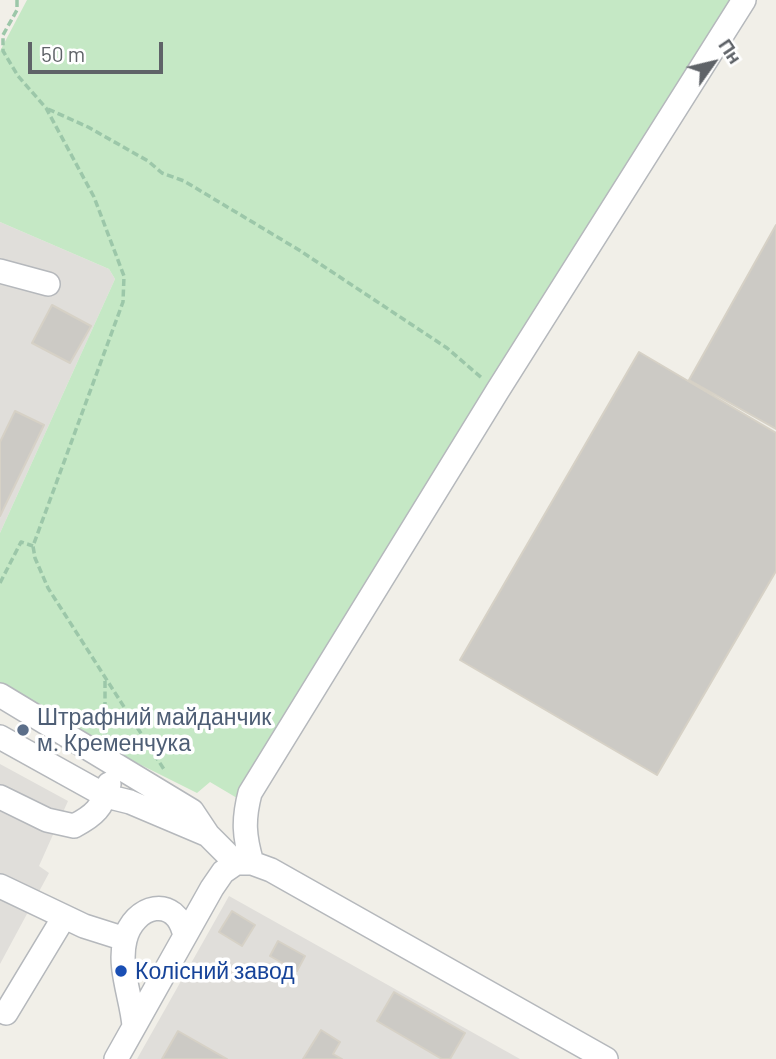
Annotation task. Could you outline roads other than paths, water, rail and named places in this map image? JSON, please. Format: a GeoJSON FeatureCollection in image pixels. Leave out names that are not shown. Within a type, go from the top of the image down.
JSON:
{"type":"FeatureCollection","features":[{"type":"Feature","properties":{"kind":"street"},"geometry":{"type":"LineString","coordinates":[[244,863],[245,812],[250,793],[498,390],[744,0]]}},
{"type":"Feature","properties":{"kind":"street"},"geometry":{"type":"LineString","coordinates":[[0,271],[48,284]]}},
{"type":"Feature","properties":{"kind":"street"},"geometry":{"type":"LineString","coordinates":[[0,695],[192,811],[208,835]]}},
{"type":"Feature","properties":{"kind":"street"},"geometry":{"type":"LineString","coordinates":[[0,737],[106,796],[130,802],[208,835],[244,863],[271,870],[606,1059]]}},
{"type":"Feature","properties":{"kind":"street"},"geometry":{"type":"LineString","coordinates":[[0,797],[47,820],[74,826],[94,816],[106,796],[110,761]]}},
{"type":"Feature","properties":{"kind":"street"},"geometry":{"type":"LineString","coordinates":[[116,1059],[223,872],[244,863]]}},
{"type":"Feature","properties":{"kind":"street"},"geometry":{"type":"LineString","coordinates":[[0,886],[64,916],[125,939]]}},
{"type":"Feature","properties":{"kind":"street"},"geometry":{"type":"LineString","coordinates":[[134,1026],[123,959],[125,939],[132,924],[139,916],[157,908],[203,904]]}},
{"type":"Feature","properties":{"kind":"street"},"geometry":{"type":"LineString","coordinates":[[157,908],[174,913],[180,919],[185,936]]}},
{"type":"Feature","properties":{"kind":"street"},"geometry":{"type":"LineString","coordinates":[[6,1013],[64,916]]}},
{"type":"Feature","properties":{"kind":"place","name":"Штрафний майданчик м. Кременчука"},"geometry":{"type":"Point","coordinates":[23,730]}},
{"type":"Feature","properties":{"kind":"place","name":"Колісний завод"},"geometry":{"type":"Point","coordinates":[121,971]}}]}
